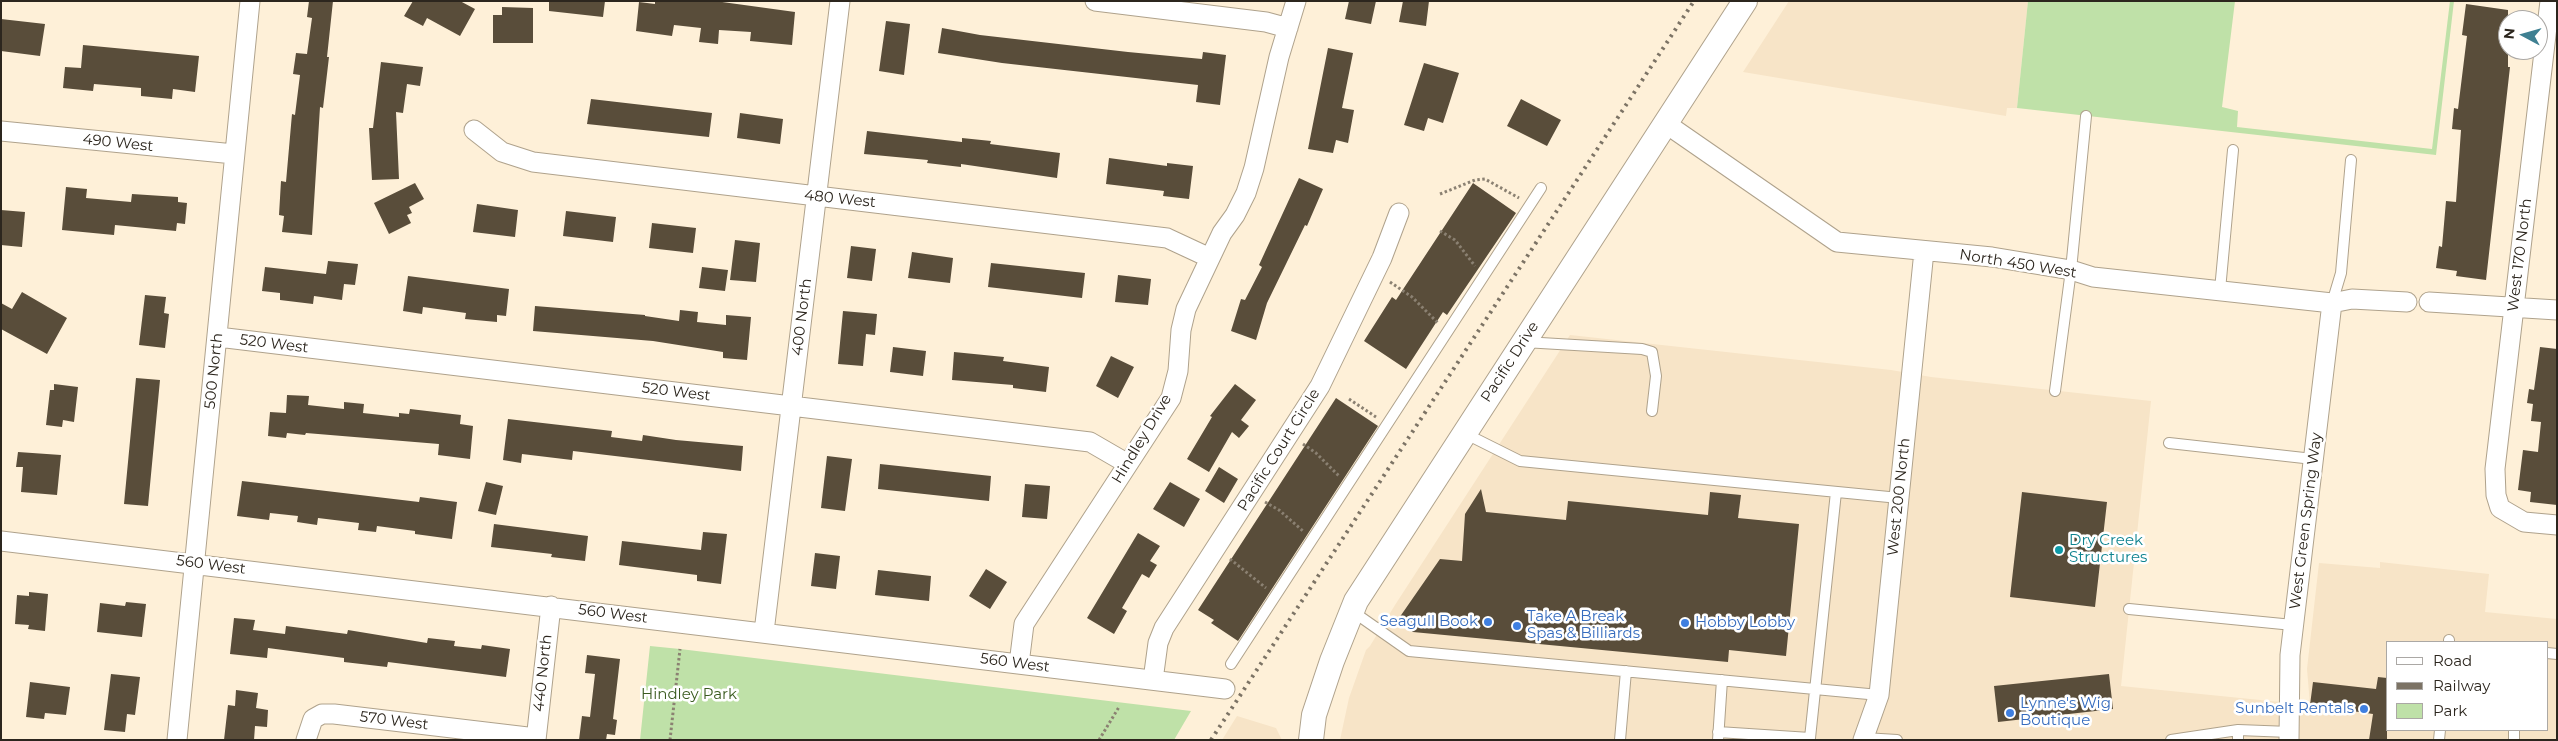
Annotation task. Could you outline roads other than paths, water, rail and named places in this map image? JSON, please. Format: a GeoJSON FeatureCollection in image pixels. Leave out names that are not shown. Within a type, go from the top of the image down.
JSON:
{"type":"FeatureCollection","features":[{"type":"Feature","properties":{"kind":"street","name":"500 North"},"geometry":{"type":"LineString","coordinates":[[177,740],[250,1]]}},
{"type":"Feature","properties":{"kind":"street","name":"400 North"},"geometry":{"type":"LineString","coordinates":[[764,632],[840,1]]}},
{"type":"Feature","properties":{"kind":"street"},"geometry":{"type":"LineString","coordinates":[[1095,1],[1266,22],[1288,28]]}},
{"type":"Feature","properties":{"kind":"street","name":"Hindley Drive"},"geometry":{"type":"LineString","coordinates":[[1019,664],[1024,624],[1170,398],[1178,370],[1181,330],[1186,310],[1210,258],[1246,193],[1254,168],[1278,57],[1296,1]]}},
{"type":"Feature","properties":{"kind":"street","name":"Pacific Drive"},"geometry":{"type":"LineString","coordinates":[[1310,740],[1314,715],[1332,661],[1352,611],[1464,433],[1745,1]]}},
{"type":"Feature","properties":{"kind":"street","name":"West 170 North"},"geometry":{"type":"LineString","coordinates":[[2550,1],[2495,469],[2496,495],[2500,508],[2524,522],[2557,525]]}},
{"type":"Feature","properties":{"kind":"street","name":"North 450 West"},"geometry":{"type":"LineString","coordinates":[[1666,123],[1837,242],[1992,257],[2071,270],[2094,277],[2332,302],[2352,299],[2407,302]]}},
{"type":"Feature","properties":{"kind":"street","name":"480 West"},"geometry":{"type":"LineString","coordinates":[[474,130],[502,152],[533,162],[1167,238],[1210,258]]}},
{"type":"Feature","properties":{"kind":"street","name":"490 West"},"geometry":{"type":"LineString","coordinates":[[1,131],[234,154]]}},
{"type":"Feature","properties":{"kind":"street","name":"Pacific Court Circle"},"geometry":{"type":"LineString","coordinates":[[1153,680],[1158,643],[1164,628],[1320,386],[1382,258],[1399,213]]}},
{"type":"Feature","properties":{"kind":"street","name":"West 200 North"},"geometry":{"type":"LineString","coordinates":[[1863,739],[1879,695],[1924,251]]}},
{"type":"Feature","properties":{"kind":"street","name":"West Green Spring Way"},"geometry":{"type":"LineString","coordinates":[[2290,736],[2290,655],[2332,302]]}},
{"type":"Feature","properties":{"kind":"street"},"geometry":{"type":"LineString","coordinates":[[2429,302],[2557,310]]}},
{"type":"Feature","properties":{"kind":"street","name":"520 West"},"geometry":{"type":"LineString","coordinates":[[218,337],[1090,442],[1128,464]]}},
{"type":"Feature","properties":{"kind":"street","name":"560 West"},"geometry":{"type":"LineString","coordinates":[[1,541],[194,562],[1226,689]]}},
{"type":"Feature","properties":{"kind":"street","name":"440 North"},"geometry":{"type":"LineString","coordinates":[[536,739],[551,606]]}},
{"type":"Feature","properties":{"kind":"street","name":"570 West"},"geometry":{"type":"LineString","coordinates":[[306,740],[313,719],[322,714],[536,739]]}},
{"type":"Feature","properties":{"kind":"lane"},"geometry":{"type":"LineString","coordinates":[[2055,391],[2071,270],[2086,116]]}},
{"type":"Feature","properties":{"kind":"lane"},"geometry":{"type":"LineString","coordinates":[[2220,290],[2233,150]]}},
{"type":"Feature","properties":{"kind":"lane"},"geometry":{"type":"LineString","coordinates":[[2332,302],[2341,272],[2351,160]]}},
{"type":"Feature","properties":{"kind":"lane"},"geometry":{"type":"LineString","coordinates":[[1231,664],[1541,188]]}},
{"type":"Feature","properties":{"kind":"lane"},"geometry":{"type":"LineString","coordinates":[[1524,342],[1642,349],[1652,352],[1656,376],[1652,411]]}},
{"type":"Feature","properties":{"kind":"lane"},"geometry":{"type":"LineString","coordinates":[[1464,433],[1520,461],[1899,498]]}},
{"type":"Feature","properties":{"kind":"lane"},"geometry":{"type":"LineString","coordinates":[[2169,443],[2313,459]]}},
{"type":"Feature","properties":{"kind":"lane"},"geometry":{"type":"LineString","coordinates":[[1722,680],[1718,736],[1810,738],[1836,492]]}},
{"type":"Feature","properties":{"kind":"lane"},"geometry":{"type":"LineString","coordinates":[[2129,609],[2293,625]]}},
{"type":"Feature","properties":{"kind":"lane"},"geometry":{"type":"LineString","coordinates":[[1352,611],[1409,651],[1879,695]]}},
{"type":"Feature","properties":{"kind":"lane"},"geometry":{"type":"LineString","coordinates":[[1620,740],[1626,672]]}},
{"type":"Feature","properties":{"kind":"lane"},"geometry":{"type":"LineString","coordinates":[[2171,740],[2238,735],[2290,736]]}},
{"type":"Feature","properties":{"kind":"lane"},"geometry":{"type":"LineString","coordinates":[[1863,739],[1898,740]]}},
{"type":"Feature","properties":{"kind":"railway"},"geometry":{"type":"LineString","coordinates":[[1211,740],[1694,1]]}},
{"type":"Feature","properties":{"kind":"place","name":"Dry Creek Structures"},"geometry":{"type":"Point","coordinates":[2059,550]}},
{"type":"Feature","properties":{"kind":"place","name":"Seagull Book"},"geometry":{"type":"Point","coordinates":[1488,622]}},
{"type":"Feature","properties":{"kind":"place","name":"Hobby Lobby"},"geometry":{"type":"Point","coordinates":[1685,623]}},
{"type":"Feature","properties":{"kind":"place","name":"Take A Break Spas & Billiards"},"geometry":{"type":"Point","coordinates":[1517,626]}},
{"type":"Feature","properties":{"kind":"place","name":"Sunbelt Rentals"},"geometry":{"type":"Point","coordinates":[2364,709]}},
{"type":"Feature","properties":{"kind":"place","name":"Lynne's Wig Boutique"},"geometry":{"type":"Point","coordinates":[2010,713]}},
{"type":"Feature","properties":{"kind":"park label","name":"Hindley Park"},"geometry":{"type":"Point","coordinates":[689,695]}}]}
